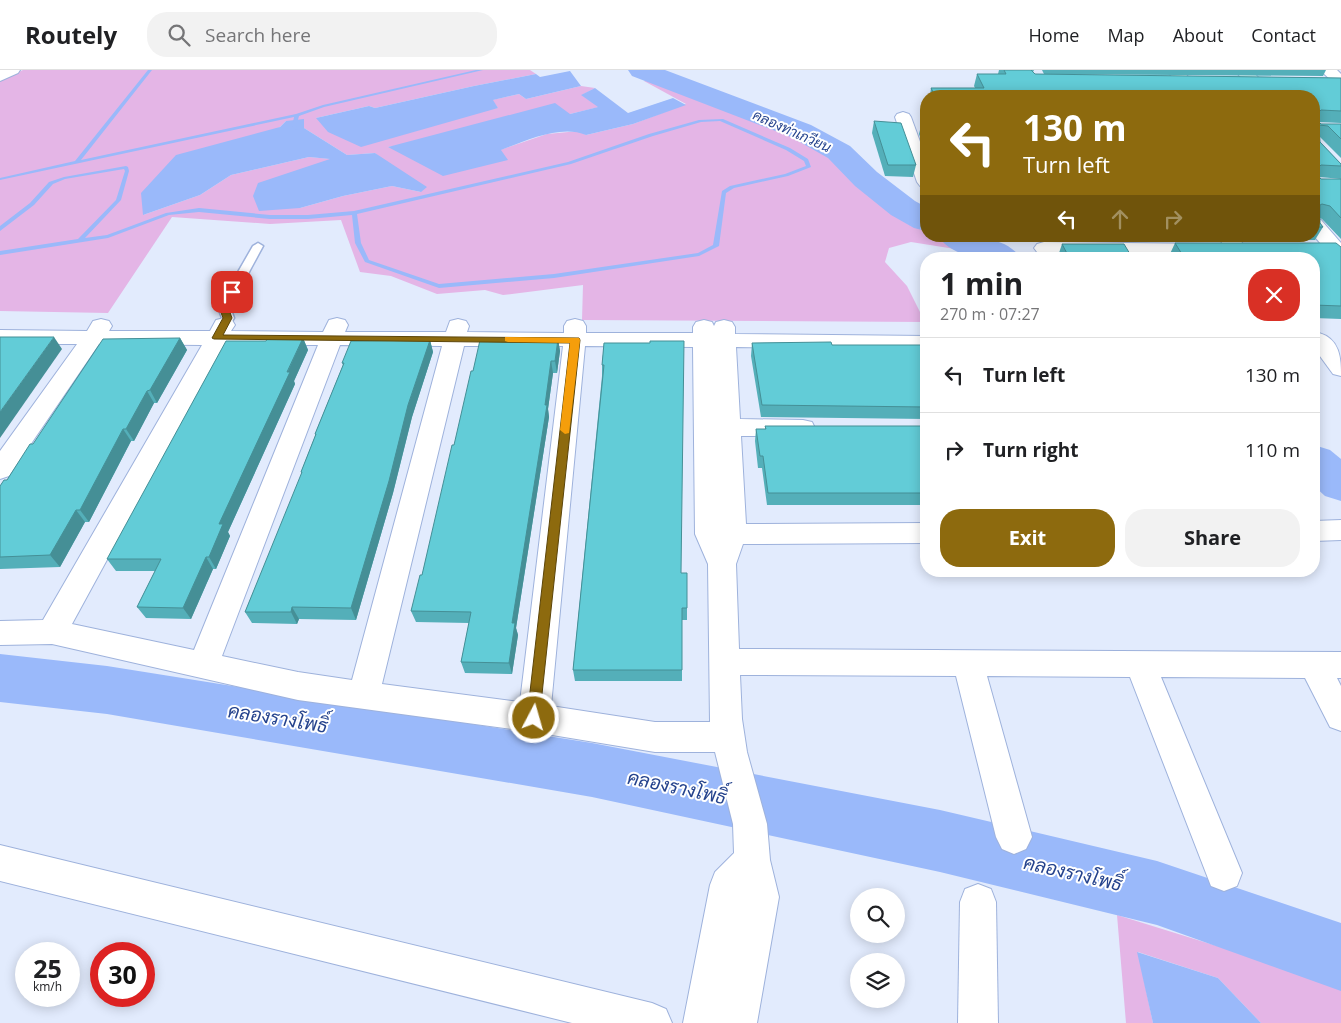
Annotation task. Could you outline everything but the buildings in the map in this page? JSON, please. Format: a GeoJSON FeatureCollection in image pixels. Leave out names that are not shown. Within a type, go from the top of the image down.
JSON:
{"type":"FeatureCollection","features":[{"type":"Feature","properties":{"kind":"street"},"geometry":{"type":"LineString","coordinates":[[0,76],[13,70]]}},
{"type":"Feature","properties":{"kind":"street"},"geometry":{"type":"LineString","coordinates":[[1239,76],[1271,90]]}},
{"type":"Feature","properties":{"kind":"street"},"geometry":{"type":"LineString","coordinates":[[1325,77],[1341,82]]}},
{"type":"Feature","properties":{"kind":"street"},"geometry":{"type":"LineString","coordinates":[[1174,78],[1199,89]]}},
{"type":"Feature","properties":{"kind":"street"},"geometry":{"type":"LineString","coordinates":[[920,125],[905,121],[920,165]]}},
{"type":"Feature","properties":{"kind":"street"},"geometry":{"type":"LineString","coordinates":[[1320,230],[1339,250]]}},
{"type":"Feature","properties":{"kind":"street"},"geometry":{"type":"LineString","coordinates":[[1044,248],[1241,248]]}},
{"type":"Feature","properties":{"kind":"street"},"geometry":{"type":"LineString","coordinates":[[1306,249],[1339,250]]}},
{"type":"Feature","properties":{"kind":"street"},"geometry":{"type":"LineString","coordinates":[[0,324],[98,331]]}},
{"type":"Feature","properties":{"kind":"street"},"geometry":{"type":"LineString","coordinates":[[846,336],[920,329]]}},
{"type":"Feature","properties":{"kind":"street"},"geometry":{"type":"LineString","coordinates":[[0,470],[98,331]]}},
{"type":"Feature","properties":{"kind":"street"},"geometry":{"type":"LineString","coordinates":[[0,337],[98,331],[456,332],[846,336],[920,342]]}},
{"type":"Feature","properties":{"kind":"street"},"geometry":{"type":"LineString","coordinates":[[52,632],[221,331]]}},
{"type":"Feature","properties":{"kind":"street"},"geometry":{"type":"LineString","coordinates":[[203,666],[334,332]]}},
{"type":"Feature","properties":{"kind":"street"},"geometry":{"type":"LineString","coordinates":[[364,695],[456,332]]}},
{"type":"Feature","properties":{"kind":"street"},"geometry":{"type":"LineString","coordinates":[[534,718],[575,333]]}},
{"type":"Feature","properties":{"kind":"street"},"geometry":{"type":"LineString","coordinates":[[714,334],[726,720],[750,824],[752,860],[761,897],[737,1023]]}},
{"type":"Feature","properties":{"kind":"street"},"geometry":{"type":"LineString","coordinates":[[1325,340],[1341,369]]}},
{"type":"Feature","properties":{"kind":"street"},"geometry":{"type":"LineString","coordinates":[[717,427],[827,428]]}},
{"type":"Feature","properties":{"kind":"street"},"geometry":{"type":"LineString","coordinates":[[1320,531],[1341,530]]}},
{"type":"Feature","properties":{"kind":"street"},"geometry":{"type":"LineString","coordinates":[[721,534],[920,533]]}},
{"type":"Feature","properties":{"kind":"street"},"geometry":{"type":"LineString","coordinates":[[0,633],[52,632],[92,639],[203,666],[298,686],[534,718],[656,737],[730,744]]}},
{"type":"Feature","properties":{"kind":"street"},"geometry":{"type":"LineString","coordinates":[[724,662],[1328,665],[1341,716]]}},
{"type":"Feature","properties":{"kind":"street"},"geometry":{"type":"LineString","coordinates":[[968,662],[1014,837]]}},
{"type":"Feature","properties":{"kind":"street"},"geometry":{"type":"LineString","coordinates":[[1140,663],[1224,873]]}},
{"type":"Feature","properties":{"kind":"street"},"geometry":{"type":"LineString","coordinates":[[703,1023],[728,885],[752,860]]}},
{"type":"Feature","properties":{"kind":"street"},"geometry":{"type":"LineString","coordinates":[[0,863],[652,1023]]}},
{"type":"Feature","properties":{"kind":"street"},"geometry":{"type":"LineString","coordinates":[[978,902],[978,1023]]}},
{"type":"Feature","properties":{"kind":"lane"},"geometry":{"type":"LineString","coordinates":[[221,331],[228,318],[224,307],[258,246]]}},
{"type":"Feature","properties":{"kind":"shaded area"},"geometry":{"type":"Polygon","coordinates":[[[23,70],[530,70],[536,74],[375,108],[369,106],[316,118],[498,108],[492,100],[519,94],[526,99],[581,86],[595,88],[582,95],[599,107],[388,147],[507,160],[500,150],[547,134],[579,131],[586,135],[633,124],[686,104],[644,81],[652,76],[717,103],[721,108],[815,144],[839,160],[886,207],[920,227],[920,242],[944,242],[955,249],[911,242],[889,248],[885,262],[907,286],[920,312],[920,322],[582,320],[583,285],[503,295],[485,290],[437,294],[391,276],[360,272],[341,220],[270,224],[172,217],[108,313],[0,311],[0,81],[23,70]],[[286,121],[280,127],[143,215],[200,195],[231,175],[309,157],[332,159],[300,208],[343,196],[392,186],[421,192],[375,153],[347,155],[304,128],[286,121]]]}},
{"type":"Feature","properties":{"kind":"shaded area"},"geometry":{"type":"Polygon","coordinates":[[[1117,915],[1217,946],[1252,952],[1341,982],[1341,1023],[1261,1023],[1218,978],[1138,952],[1153,1023],[1126,1023],[1117,915]]]}},
{"type":"Feature","properties":{"kind":"water"},"geometry":{"type":"Polygon","coordinates":[[[570,71],[581,86],[526,99],[519,94],[493,100],[498,108],[361,147],[328,132],[316,118],[369,106],[375,108],[536,74],[540,77],[570,71]]]}},
{"type":"Feature","properties":{"kind":"water"},"geometry":{"type":"Polygon","coordinates":[[[595,88],[628,113],[673,98],[686,105],[633,124],[586,135],[566,131],[532,138],[501,150],[508,160],[443,176],[388,147],[555,103],[570,114],[598,107],[581,95],[595,88]]]}},
{"type":"Feature","properties":{"kind":"water"},"geometry":{"type":"Polygon","coordinates":[[[304,119],[304,128],[347,155],[375,153],[427,187],[421,192],[392,186],[343,196],[300,208],[259,211],[253,196],[258,183],[330,159],[309,157],[231,175],[200,195],[143,215],[141,193],[176,155],[280,127],[286,121],[304,119]]]}},
{"type":"Feature","properties":{"kind":"water"},"geometry":{"type":"Polygon","coordinates":[[[1137,952],[1218,978],[1261,1023],[1153,1023],[1137,952]]]}},
{"type":"Feature","properties":{"kind":"waterway"},"geometry":{"type":"LineString","coordinates":[[77,162],[150,70]]}},
{"type":"Feature","properties":{"kind":"waterway"},"geometry":{"type":"LineString","coordinates":[[297,115],[323,106],[481,70]]}},
{"type":"Feature","properties":{"kind":"waterway","name":"คลองท่าเกวียน"},"geometry":{"type":"LineString","coordinates":[[641,70],[801,131],[839,152],[866,179],[903,208],[920,218]]}},
{"type":"Feature","properties":{"kind":"waterway"},"geometry":{"type":"LineString","coordinates":[[77,162],[297,115]]}},
{"type":"Feature","properties":{"kind":"waterway"},"geometry":{"type":"LineString","coordinates":[[296,129],[294,127],[297,115]]}},
{"type":"Feature","properties":{"kind":"waterway"},"geometry":{"type":"LineString","coordinates":[[721,120],[788,149],[806,160],[809,167],[786,175],[732,187],[724,192],[716,246],[699,254],[554,276],[439,286],[367,261],[358,243],[354,213],[569,163],[651,135],[701,121],[721,120]]}},
{"type":"Feature","properties":{"kind":"waterway"},"geometry":{"type":"LineString","coordinates":[[0,179],[77,162]]}},
{"type":"Feature","properties":{"kind":"waterway"},"geometry":{"type":"LineString","coordinates":[[0,229],[32,204],[51,183],[64,178],[126,167],[127,171],[118,200],[79,240]]}},
{"type":"Feature","properties":{"kind":"waterway"},"geometry":{"type":"LineString","coordinates":[[79,240],[108,236],[168,214],[199,210],[270,217],[308,217],[354,213]]}},
{"type":"Feature","properties":{"kind":"waterway"},"geometry":{"type":"LineString","coordinates":[[0,253],[79,240]]}},
{"type":"Feature","properties":{"kind":"waterway","name":"คลองท่าเกวียน"},"geometry":{"type":"LineString","coordinates":[[968,242],[989,252]]}},
{"type":"Feature","properties":{"kind":"waterway","name":"คลองท่าเกวียน"},"geometry":{"type":"LineString","coordinates":[[1320,466],[1341,484]]}},
{"type":"Feature","properties":{"kind":"waterway","name":"คลองรางโพธิ์"},"geometry":{"type":"LineString","coordinates":[[0,678],[107,690],[592,770],[940,841],[1157,893],[1341,957]]}},
{"type":"Feature","properties":{"kind":"slow traffic"},"geometry":{"type":"LineString","coordinates":[[508,339],[575,340],[565,430]]}},
{"type":"Feature","properties":{"kind":"route"},"geometry":{"type":"LineString","coordinates":[[232,292],[224,307],[228,318],[217,338],[575,340],[534,718]]}}]}
